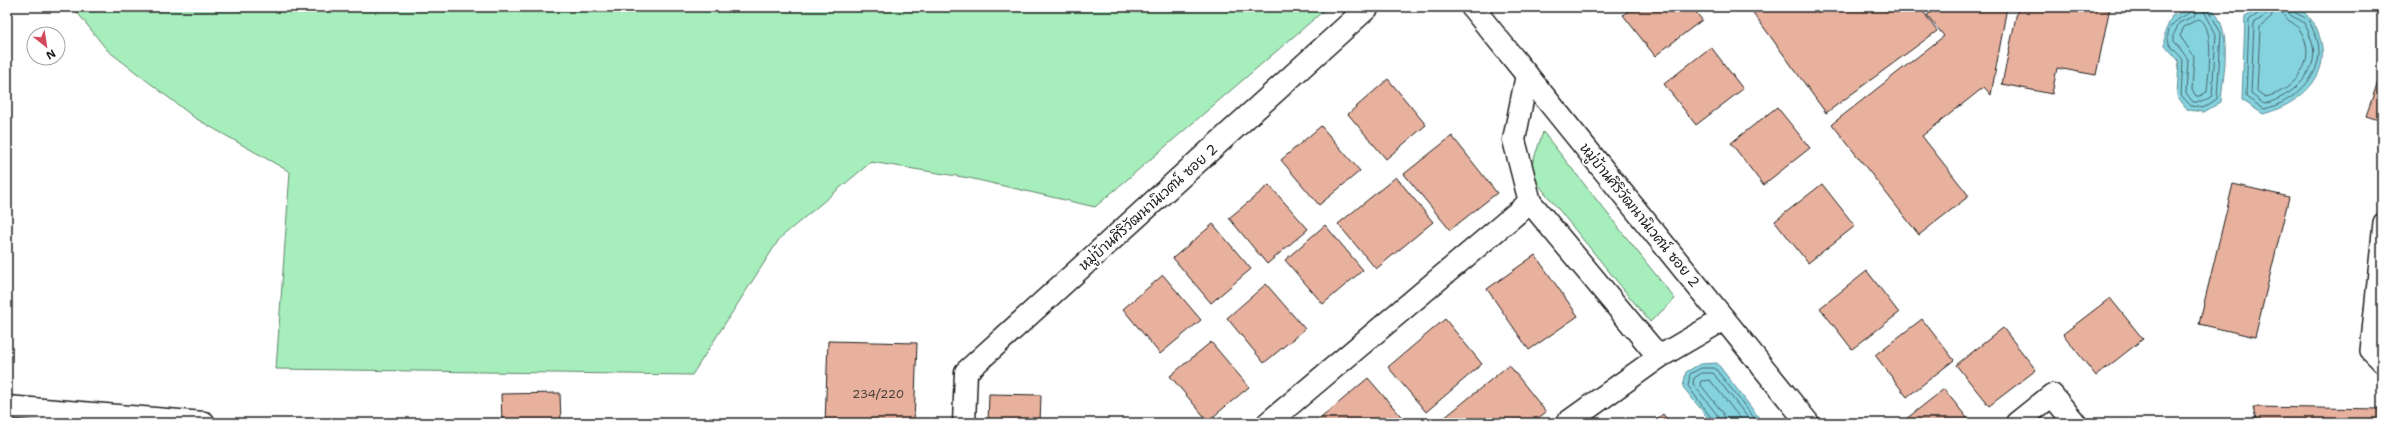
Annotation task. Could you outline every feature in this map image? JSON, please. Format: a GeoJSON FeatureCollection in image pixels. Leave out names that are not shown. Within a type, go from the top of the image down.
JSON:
{"type":"FeatureCollection","features":[{"type":"Feature","properties":{"kind":"street","name":"หมู่บ้านศิริวัฒนานิเวศน์ ซอย 2"},"geometry":{"type":"LineString","coordinates":[[964,423],[966,372],[1368,7]]}},
{"type":"Feature","properties":{"kind":"street","name":"หมู่บ้านศิริวัฒนานิเวศน์ ซอย 2"},"geometry":{"type":"LineString","coordinates":[[1472,7],[1808,423]]}},
{"type":"Feature","properties":{"kind":"street"},"geometry":{"type":"LineString","coordinates":[[1527,75],[1514,140],[1530,202],[1659,357]]}},
{"type":"Feature","properties":{"kind":"street"},"geometry":{"type":"LineString","coordinates":[[1268,423],[1530,202]]}},
{"type":"Feature","properties":{"kind":"street"},"geometry":{"type":"LineString","coordinates":[[1567,423],[1659,357],[1724,319]]}},
{"type":"Feature","properties":{"kind":"street"},"geometry":{"type":"LineString","coordinates":[[2017,423],[2052,395],[2075,423]]}},
{"type":"Feature","properties":{"kind":"street"},"geometry":{"type":"LineString","coordinates":[[7,408],[204,423]]}},
{"type":"Feature","properties":{"kind":"lane"},"geometry":{"type":"LineString","coordinates":[[2382,222],[2369,351],[2382,364]]}},
{"type":"Feature","properties":{"kind":"green space"},"geometry":{"type":"Polygon","coordinates":[[[73,7],[1328,7],[1095,207],[969,178],[871,162],[780,238],[692,375],[276,369],[290,172],[195,118],[107,50],[73,7]]]}},
{"type":"Feature","properties":{"kind":"green space"},"geometry":{"type":"Polygon","coordinates":[[[1543,132],[1675,299],[1650,322],[1529,173],[1543,132]]]}},
{"type":"Feature","properties":{"kind":"water"},"geometry":{"type":"Polygon","coordinates":[[[2289,6],[2304,12],[2316,28],[2321,44],[2322,58],[2319,72],[2303,94],[2278,109],[2263,114],[2242,100],[2245,17],[2262,7],[2289,6]]]}},
{"type":"Feature","properties":{"kind":"water"},"geometry":{"type":"Polygon","coordinates":[[[2197,7],[2210,7],[2217,16],[2225,39],[2225,65],[2221,102],[2204,112],[2188,110],[2177,96],[2179,61],[2165,45],[2165,32],[2172,16],[2197,7]]]}},
{"type":"Feature","properties":{"kind":"water"},"geometry":{"type":"Polygon","coordinates":[[[1717,363],[1763,423],[1712,423],[1683,387],[1686,372],[1700,364],[1717,363]]]}},
{"type":"Feature","properties":{"kind":"building"},"geometry":{"type":"Polygon","coordinates":[[[1633,7],[1692,7],[1702,20],[1655,56],[1623,15],[1633,7]]]}},
{"type":"Feature","properties":{"kind":"building"},"geometry":{"type":"Polygon","coordinates":[[[1749,7],[1920,7],[1937,31],[1826,113],[1749,7]]]}},
{"type":"Feature","properties":{"kind":"building"},"geometry":{"type":"Polygon","coordinates":[[[1939,7],[2007,7],[1991,95],[1984,87],[1922,136],[1969,196],[1919,235],[1832,124],[1944,36],[1927,15],[1939,7]]]}},
{"type":"Feature","properties":{"kind":"building"},"geometry":{"type":"Polygon","coordinates":[[[2018,7],[2110,7],[2096,75],[2057,68],[2052,94],[2002,84],[2018,7]]]}},
{"type":"Feature","properties":{"kind":"building"},"geometry":{"type":"Polygon","coordinates":[[[1711,47],[1743,89],[1696,125],[1664,84],[1711,47]]]}},
{"type":"Feature","properties":{"kind":"building"},"geometry":{"type":"Polygon","coordinates":[[[2382,70],[2382,121],[2366,116],[2382,70]]]}},
{"type":"Feature","properties":{"kind":"building"},"geometry":{"type":"Polygon","coordinates":[[[1388,79],[1426,125],[1386,159],[1348,114],[1388,79]]]}},
{"type":"Feature","properties":{"kind":"building"},"geometry":{"type":"Polygon","coordinates":[[[1777,107],[1810,148],[1763,185],[1731,143],[1777,107]]]}},
{"type":"Feature","properties":{"kind":"building"},"geometry":{"type":"Polygon","coordinates":[[[1321,126],[1360,171],[1319,205],[1281,160],[1321,126]]]}},
{"type":"Feature","properties":{"kind":"building"},"geometry":{"type":"Polygon","coordinates":[[[1452,136],[1497,193],[1450,230],[1404,174],[1452,136]]]}},
{"type":"Feature","properties":{"kind":"building"},"geometry":{"type":"Polygon","coordinates":[[[1396,177],[1433,222],[1376,269],[1338,224],[1396,177]]]}},
{"type":"Feature","properties":{"kind":"building"},"geometry":{"type":"Polygon","coordinates":[[[1822,184],[1855,226],[1808,263],[1775,221],[1822,184]]]}},
{"type":"Feature","properties":{"kind":"building"},"geometry":{"type":"Polygon","coordinates":[[[2233,184],[2289,197],[2255,337],[2199,324],[2233,184]]]}},
{"type":"Feature","properties":{"kind":"building"},"geometry":{"type":"Polygon","coordinates":[[[1269,185],[1308,229],[1267,264],[1229,218],[1269,185]]]}},
{"type":"Feature","properties":{"kind":"building"},"geometry":{"type":"Polygon","coordinates":[[[1213,224],[1251,269],[1211,303],[1173,258],[1213,224]]]}},
{"type":"Feature","properties":{"kind":"building"},"geometry":{"type":"Polygon","coordinates":[[[1325,225],[1363,270],[1323,304],[1285,260],[1325,225]]]}},
{"type":"Feature","properties":{"kind":"building"},"geometry":{"type":"Polygon","coordinates":[[[1535,255],[1578,316],[1529,350],[1487,289],[1535,255]]]}},
{"type":"Feature","properties":{"kind":"building"},"geometry":{"type":"Polygon","coordinates":[[[1867,271],[1899,313],[1852,349],[1820,308],[1867,271]]]}},
{"type":"Feature","properties":{"kind":"building"},"geometry":{"type":"Polygon","coordinates":[[[1163,275],[1201,320],[1160,354],[1123,309],[1163,275]]]}},
{"type":"Feature","properties":{"kind":"building"},"geometry":{"type":"Polygon","coordinates":[[[1266,284],[1305,329],[1264,363],[1227,318],[1266,284]]]}},
{"type":"Feature","properties":{"kind":"building"},"geometry":{"type":"Polygon","coordinates":[[[2110,298],[2143,339],[2096,376],[2063,334],[2110,298]]]}},
{"type":"Feature","properties":{"kind":"building"},"geometry":{"type":"Polygon","coordinates":[[[1445,319],[1482,364],[1426,412],[1388,367],[1445,319]]]}},
{"type":"Feature","properties":{"kind":"building"},"geometry":{"type":"Polygon","coordinates":[[[1922,319],[1954,360],[1907,397],[1875,355],[1922,319]]]}},
{"type":"Feature","properties":{"kind":"building"},"geometry":{"type":"Polygon","coordinates":[[[2003,328],[2036,370],[1989,406],[1956,365],[2003,328]]]}},
{"type":"Feature","properties":{"kind":"building"},"geometry":{"type":"Polygon","coordinates":[[[828,341],[917,343],[914,423],[825,423],[828,341]]]}},
{"type":"Feature","properties":{"kind":"building"},"geometry":{"type":"Polygon","coordinates":[[[1211,342],[1249,387],[1208,421],[1170,376],[1211,342]]]}},
{"type":"Feature","properties":{"kind":"building"},"geometry":{"type":"Polygon","coordinates":[[[1509,365],[1546,412],[1532,423],[1438,423],[1509,365]]]}},
{"type":"Feature","properties":{"kind":"building"},"geometry":{"type":"Polygon","coordinates":[[[1368,378],[1406,422],[1315,423],[1368,378]]]}},
{"type":"Feature","properties":{"kind":"building"},"geometry":{"type":"Polygon","coordinates":[[[1944,389],[1971,423],[1901,423],[1944,389]]]}},
{"type":"Feature","properties":{"kind":"building"},"geometry":{"type":"Polygon","coordinates":[[[560,393],[561,423],[502,423],[501,394],[560,393]]]}},
{"type":"Feature","properties":{"kind":"building"},"geometry":{"type":"Polygon","coordinates":[[[989,394],[1041,395],[1040,423],[988,423],[989,394]]]}},
{"type":"Feature","properties":{"kind":"building"},"geometry":{"type":"Polygon","coordinates":[[[2253,407],[2382,409],[2382,423],[2257,423],[2253,407]]]}},
{"type":"Feature","properties":{"kind":"building"},"geometry":{"type":"Polygon","coordinates":[[[1663,414],[1670,423],[1652,423],[1663,414]]]}}]}
